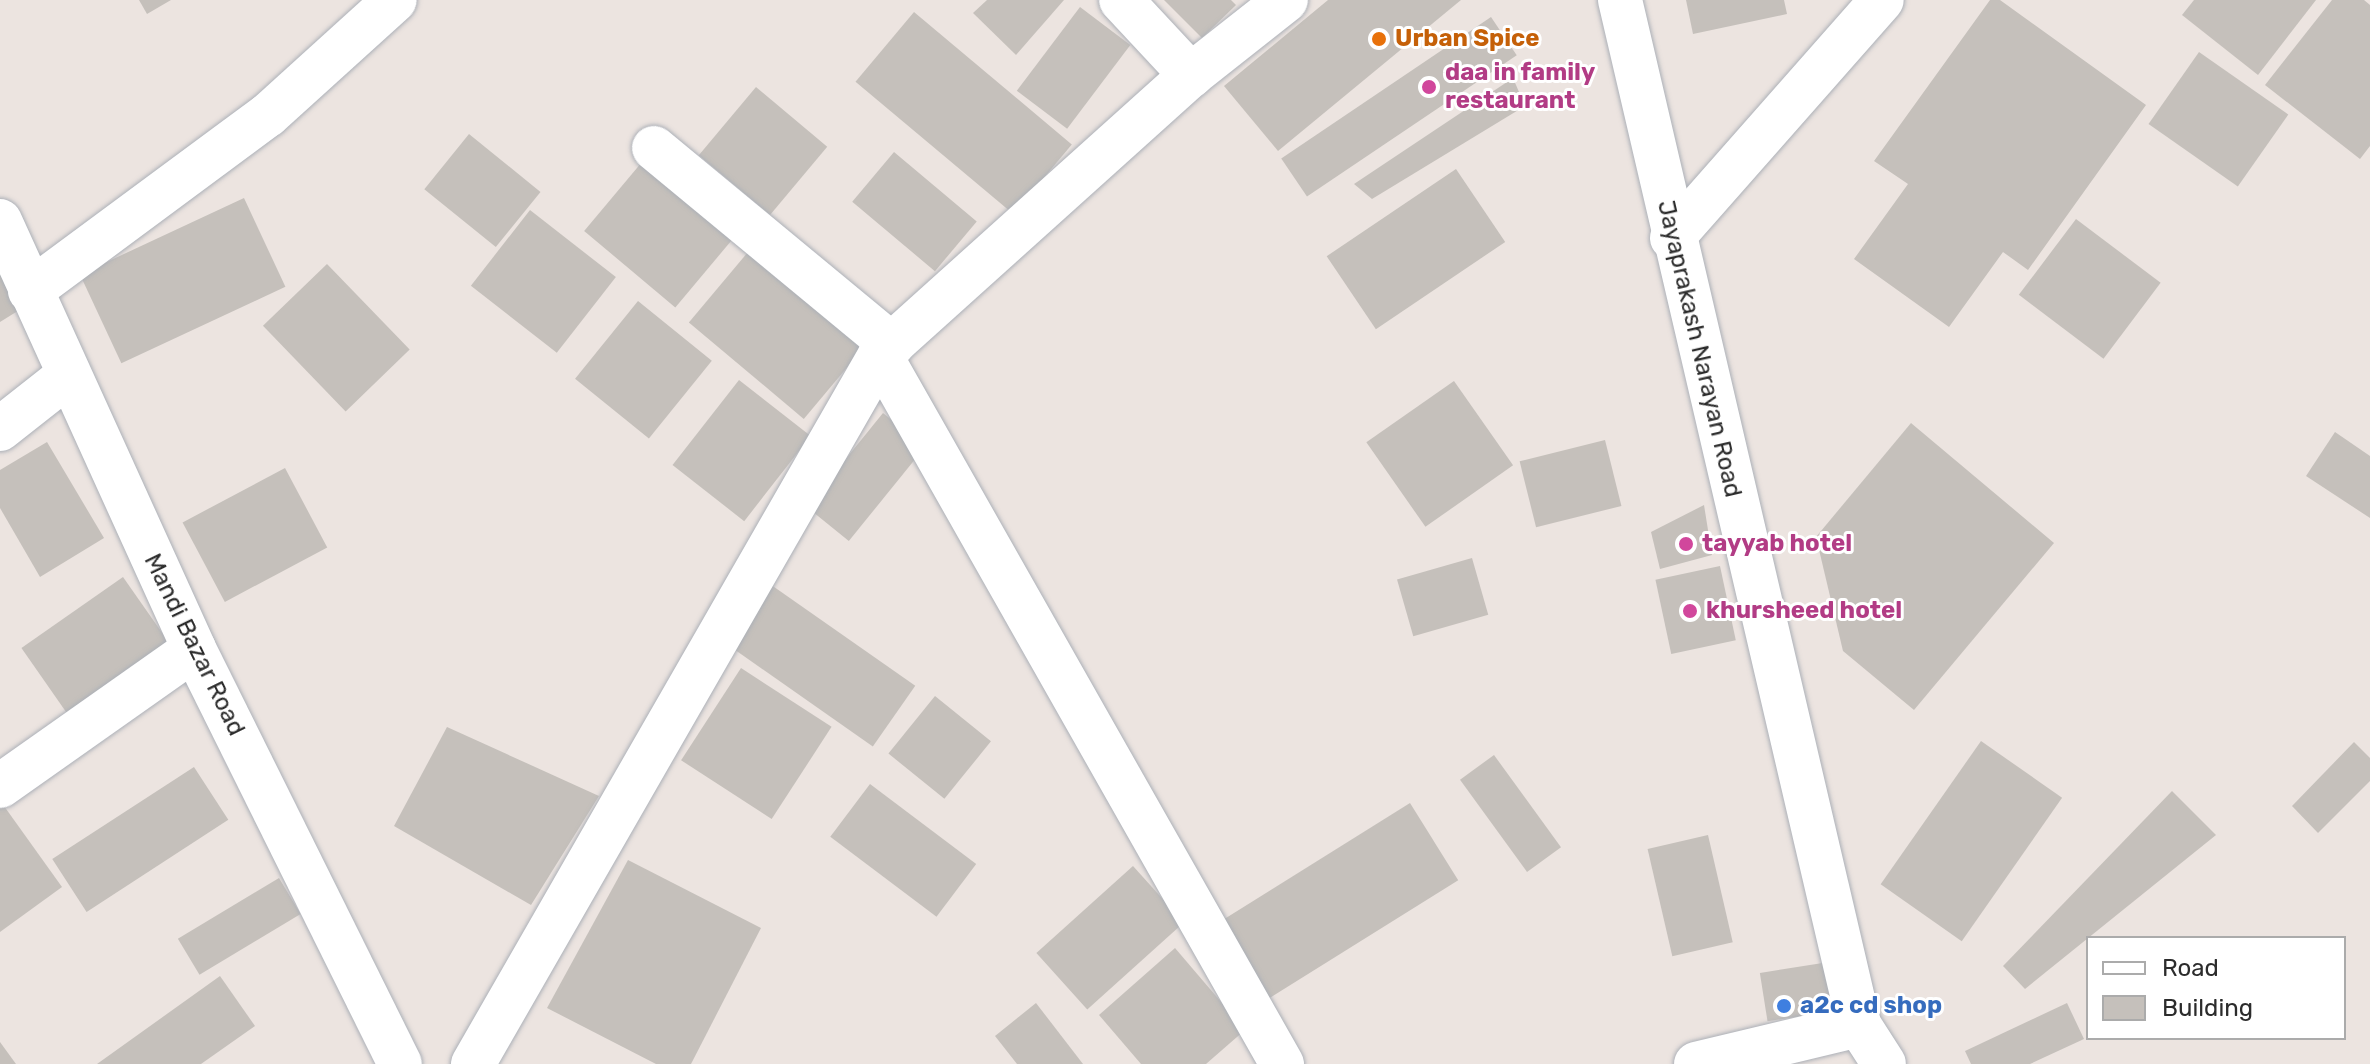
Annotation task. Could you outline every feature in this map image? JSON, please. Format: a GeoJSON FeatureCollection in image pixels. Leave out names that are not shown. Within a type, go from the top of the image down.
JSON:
{"type":"FeatureCollection","features":[{"type":"Feature","properties":{"kind":"street"},"geometry":{"type":"LineString","coordinates":[[30,291],[268,115],[351,16],[395,0]]}},
{"type":"Feature","properties":{"kind":"street"},"geometry":{"type":"LineString","coordinates":[[1121,0],[1191,75]]}},
{"type":"Feature","properties":{"kind":"street"},"geometry":{"type":"LineString","coordinates":[[473,1064],[886,350],[1191,75],[1286,0]]}},
{"type":"Feature","properties":{"kind":"street","name":"Jayaprakash Narayan Road"},"geometry":{"type":"LineString","coordinates":[[1620,0],[1672,238],[1859,1025],[1884,1064]]}},
{"type":"Feature","properties":{"kind":"street"},"geometry":{"type":"LineString","coordinates":[[1672,238],[1882,0]]}},
{"type":"Feature","properties":{"kind":"street"},"geometry":{"type":"LineString","coordinates":[[654,148],[886,350],[1282,1064]]}},
{"type":"Feature","properties":{"kind":"street","name":"Mandi Bazar Road"},"geometry":{"type":"LineString","coordinates":[[0,221],[66,377],[194,649],[400,1064]]}},
{"type":"Feature","properties":{"kind":"street"},"geometry":{"type":"LineString","coordinates":[[0,429],[66,377]]}},
{"type":"Feature","properties":{"kind":"street"},"geometry":{"type":"LineString","coordinates":[[0,786],[194,649]]}},
{"type":"Feature","properties":{"kind":"street"},"geometry":{"type":"LineString","coordinates":[[1696,1064],[1859,1025]]}},
{"type":"Feature","properties":{"kind":"building"},"geometry":{"type":"Polygon","coordinates":[[[139,0],[171,0],[147,14],[139,0]]]}},
{"type":"Feature","properties":{"kind":"building"},"geometry":{"type":"Polygon","coordinates":[[[987,0],[1064,0],[1016,55],[973,13],[987,0]]]}},
{"type":"Feature","properties":{"kind":"building"},"geometry":{"type":"Polygon","coordinates":[[[1164,0],[1231,0],[1236,5],[1202,38],[1164,0]]]}},
{"type":"Feature","properties":{"kind":"building"},"geometry":{"type":"Polygon","coordinates":[[[1328,0],[1461,0],[1278,151],[1224,86],[1328,0]]]}},
{"type":"Feature","properties":{"kind":"building"},"geometry":{"type":"Polygon","coordinates":[[[1686,0],[1784,0],[1787,14],[1693,34],[1686,0]]]}},
{"type":"Feature","properties":{"kind":"building"},"geometry":{"type":"Polygon","coordinates":[[[1990,0],[2000,0],[2146,105],[2028,270],[2003,252],[1949,327],[1854,259],[1908,184],[1874,161],[1990,0]]]}},
{"type":"Feature","properties":{"kind":"building"},"geometry":{"type":"Polygon","coordinates":[[[2194,0],[2316,0],[2258,75],[2182,15],[2194,0]]]}},
{"type":"Feature","properties":{"kind":"building"},"geometry":{"type":"Polygon","coordinates":[[[2332,0],[2364,0],[2370,5],[2370,146],[2360,159],[2265,85],[2332,0]]]}},
{"type":"Feature","properties":{"kind":"building"},"geometry":{"type":"Polygon","coordinates":[[[1080,7],[1130,45],[1067,129],[1017,91],[1080,7]]]}},
{"type":"Feature","properties":{"kind":"building"},"geometry":{"type":"Polygon","coordinates":[[[914,12],[1072,144],[1013,214],[856,82],[914,12]]]}},
{"type":"Feature","properties":{"kind":"building"},"geometry":{"type":"Polygon","coordinates":[[[1491,17],[1517,55],[1307,197],[1281,158],[1491,17]]]}},
{"type":"Feature","properties":{"kind":"building"},"geometry":{"type":"Polygon","coordinates":[[[2199,52],[2288,115],[2238,187],[2149,124],[2199,52]]]}},
{"type":"Feature","properties":{"kind":"building"},"geometry":{"type":"Polygon","coordinates":[[[1513,78],[1525,106],[1372,199],[1354,184],[1513,78]]]}},
{"type":"Feature","properties":{"kind":"building"},"geometry":{"type":"Polygon","coordinates":[[[756,87],[827,147],[770,215],[699,155],[756,87]]]}},
{"type":"Feature","properties":{"kind":"building"},"geometry":{"type":"Polygon","coordinates":[[[469,134],[540,192],[496,247],[424,189],[469,134]]]}},
{"type":"Feature","properties":{"kind":"building"},"geometry":{"type":"Polygon","coordinates":[[[894,152],[977,221],[935,271],[852,202],[894,152]]]}},
{"type":"Feature","properties":{"kind":"building"},"geometry":{"type":"Polygon","coordinates":[[[642,162],[733,238],[675,307],[584,231],[642,162]]]}},
{"type":"Feature","properties":{"kind":"building"},"geometry":{"type":"Polygon","coordinates":[[[1456,169],[1505,242],[1376,329],[1327,256],[1456,169]]]}},
{"type":"Feature","properties":{"kind":"building"},"geometry":{"type":"Polygon","coordinates":[[[244,198],[285,287],[121,363],[80,274],[244,198]]]}},
{"type":"Feature","properties":{"kind":"building"},"geometry":{"type":"Polygon","coordinates":[[[530,210],[616,277],[557,353],[471,286],[530,210]]]}},
{"type":"Feature","properties":{"kind":"building"},"geometry":{"type":"Polygon","coordinates":[[[2076,219],[2161,283],[2103,359],[2019,295],[2076,219]]]}},
{"type":"Feature","properties":{"kind":"building"},"geometry":{"type":"Polygon","coordinates":[[[748,252],[863,348],[804,419],[689,322],[748,252]]]}},
{"type":"Feature","properties":{"kind":"building"},"geometry":{"type":"Polygon","coordinates":[[[327,264],[410,350],[346,411],[263,326],[327,264]]]}},
{"type":"Feature","properties":{"kind":"building"},"geometry":{"type":"Polygon","coordinates":[[[0,275],[21,309],[0,322],[0,275]]]}},
{"type":"Feature","properties":{"kind":"building"},"geometry":{"type":"Polygon","coordinates":[[[638,301],[712,361],[649,439],[575,379],[638,301]]]}},
{"type":"Feature","properties":{"kind":"building"},"geometry":{"type":"Polygon","coordinates":[[[739,380],[811,436],[744,521],[673,465],[739,380]]]}},
{"type":"Feature","properties":{"kind":"building"},"geometry":{"type":"Polygon","coordinates":[[[1454,381],[1513,465],[1425,527],[1366,442],[1454,381]]]}},
{"type":"Feature","properties":{"kind":"building"},"geometry":{"type":"Polygon","coordinates":[[[883,413],[925,447],[849,541],[807,507],[883,413]]]}},
{"type":"Feature","properties":{"kind":"building"},"geometry":{"type":"Polygon","coordinates":[[[1911,423],[2054,543],[1914,710],[1843,651],[1816,537],[1911,423]]]}},
{"type":"Feature","properties":{"kind":"building"},"geometry":{"type":"Polygon","coordinates":[[[2335,432],[2370,456],[2370,518],[2306,476],[2335,432]]]}},
{"type":"Feature","properties":{"kind":"building"},"geometry":{"type":"Polygon","coordinates":[[[1605,440],[1621,506],[1536,527],[1520,461],[1605,440]]]}},
{"type":"Feature","properties":{"kind":"building"},"geometry":{"type":"Polygon","coordinates":[[[47,442],[104,538],[40,577],[0,508],[0,470],[47,442]]]}},
{"type":"Feature","properties":{"kind":"building"},"geometry":{"type":"Polygon","coordinates":[[[285,468],[327,547],[225,602],[183,522],[285,468]]]}},
{"type":"Feature","properties":{"kind":"building"},"geometry":{"type":"Polygon","coordinates":[[[1704,505],[1712,555],[1660,569],[1651,532],[1704,505]]]}},
{"type":"Feature","properties":{"kind":"building"},"geometry":{"type":"Polygon","coordinates":[[[1472,558],[1488,615],[1413,636],[1397,579],[1472,558]]]}},
{"type":"Feature","properties":{"kind":"building"},"geometry":{"type":"Polygon","coordinates":[[[1720,566],[1736,640],[1671,654],[1655,580],[1720,566]]]}},
{"type":"Feature","properties":{"kind":"building"},"geometry":{"type":"Polygon","coordinates":[[[123,577],[173,648],[71,719],[21,648],[123,577]]]}},
{"type":"Feature","properties":{"kind":"building"},"geometry":{"type":"Polygon","coordinates":[[[767,582],[915,686],[873,746],[725,643],[767,582]]]}},
{"type":"Feature","properties":{"kind":"building"},"geometry":{"type":"Polygon","coordinates":[[[741,668],[832,727],[772,819],[681,760],[741,668]]]}},
{"type":"Feature","properties":{"kind":"building"},"geometry":{"type":"Polygon","coordinates":[[[935,696],[991,741],[944,799],[888,754],[935,696]]]}},
{"type":"Feature","properties":{"kind":"building"},"geometry":{"type":"Polygon","coordinates":[[[447,727],[599,796],[531,905],[394,826],[447,727]]]}},
{"type":"Feature","properties":{"kind":"building"},"geometry":{"type":"Polygon","coordinates":[[[1981,741],[2062,798],[1962,941],[1881,884],[1981,741]]]}},
{"type":"Feature","properties":{"kind":"building"},"geometry":{"type":"Polygon","coordinates":[[[2354,742],[2370,758],[2370,781],[2318,833],[2292,806],[2354,742]]]}},
{"type":"Feature","properties":{"kind":"building"},"geometry":{"type":"Polygon","coordinates":[[[1494,755],[1561,847],[1527,872],[1460,780],[1494,755]]]}},
{"type":"Feature","properties":{"kind":"building"},"geometry":{"type":"Polygon","coordinates":[[[194,767],[228,820],[87,912],[52,859],[194,767]]]}},
{"type":"Feature","properties":{"kind":"building"},"geometry":{"type":"Polygon","coordinates":[[[870,784],[976,864],[936,917],[830,837],[870,784]]]}},
{"type":"Feature","properties":{"kind":"building"},"geometry":{"type":"Polygon","coordinates":[[[2172,791],[2216,835],[2091,936],[2086,936],[2086,940],[2025,989],[2003,966],[2172,791]]]}},
{"type":"Feature","properties":{"kind":"building"},"geometry":{"type":"Polygon","coordinates":[[[1410,803],[1458,880],[1260,1004],[1212,927],[1410,803]]]}},
{"type":"Feature","properties":{"kind":"building"},"geometry":{"type":"Polygon","coordinates":[[[4,806],[62,887],[0,932],[0,809],[4,806]]]}},
{"type":"Feature","properties":{"kind":"building"},"geometry":{"type":"Polygon","coordinates":[[[1708,835],[1733,942],[1672,956],[1648,849],[1708,835]]]}},
{"type":"Feature","properties":{"kind":"building"},"geometry":{"type":"Polygon","coordinates":[[[628,860],[761,928],[691,1064],[656,1064],[547,1008],[628,860]]]}},
{"type":"Feature","properties":{"kind":"building"},"geometry":{"type":"Polygon","coordinates":[[[1133,866],[1184,922],[1087,1009],[1036,953],[1133,866]]]}},
{"type":"Feature","properties":{"kind":"building"},"geometry":{"type":"Polygon","coordinates":[[[279,878],[301,914],[199,975],[178,939],[279,878]]]}},
{"type":"Feature","properties":{"kind":"building"},"geometry":{"type":"Polygon","coordinates":[[[1175,948],[1245,1030],[1206,1064],[1141,1064],[1099,1015],[1175,948]]]}},
{"type":"Feature","properties":{"kind":"building"},"geometry":{"type":"Polygon","coordinates":[[[1829,962],[1837,1010],[1768,1021],[1760,973],[1829,962]]]}},
{"type":"Feature","properties":{"kind":"building"},"geometry":{"type":"Polygon","coordinates":[[[220,976],[255,1026],[201,1064],[97,1064],[220,976]]]}},
{"type":"Feature","properties":{"kind":"building"},"geometry":{"type":"Polygon","coordinates":[[[1036,1003],[1083,1064],[1017,1064],[995,1036],[1036,1003]]]}},
{"type":"Feature","properties":{"kind":"building"},"geometry":{"type":"Polygon","coordinates":[[[2067,1003],[2084,1039],[2030,1064],[1971,1064],[1965,1051],[2067,1003]]]}},
{"type":"Feature","properties":{"kind":"building"},"geometry":{"type":"Polygon","coordinates":[[[0,1042],[16,1064],[0,1064],[0,1042]]]}},
{"type":"Feature","properties":{"kind":"place","name":"Urban Spice"},"geometry":{"type":"Point","coordinates":[1379,39]}},
{"type":"Feature","properties":{"kind":"place","name":"daa in family restaurant"},"geometry":{"type":"Point","coordinates":[1429,87]}},
{"type":"Feature","properties":{"kind":"place","name":"tayyab hotel"},"geometry":{"type":"Point","coordinates":[1686,544]}},
{"type":"Feature","properties":{"kind":"place","name":"khursheed hotel"},"geometry":{"type":"Point","coordinates":[1690,611]}},
{"type":"Feature","properties":{"kind":"place","name":"a2c cd shop"},"geometry":{"type":"Point","coordinates":[1784,1006]}}]}
